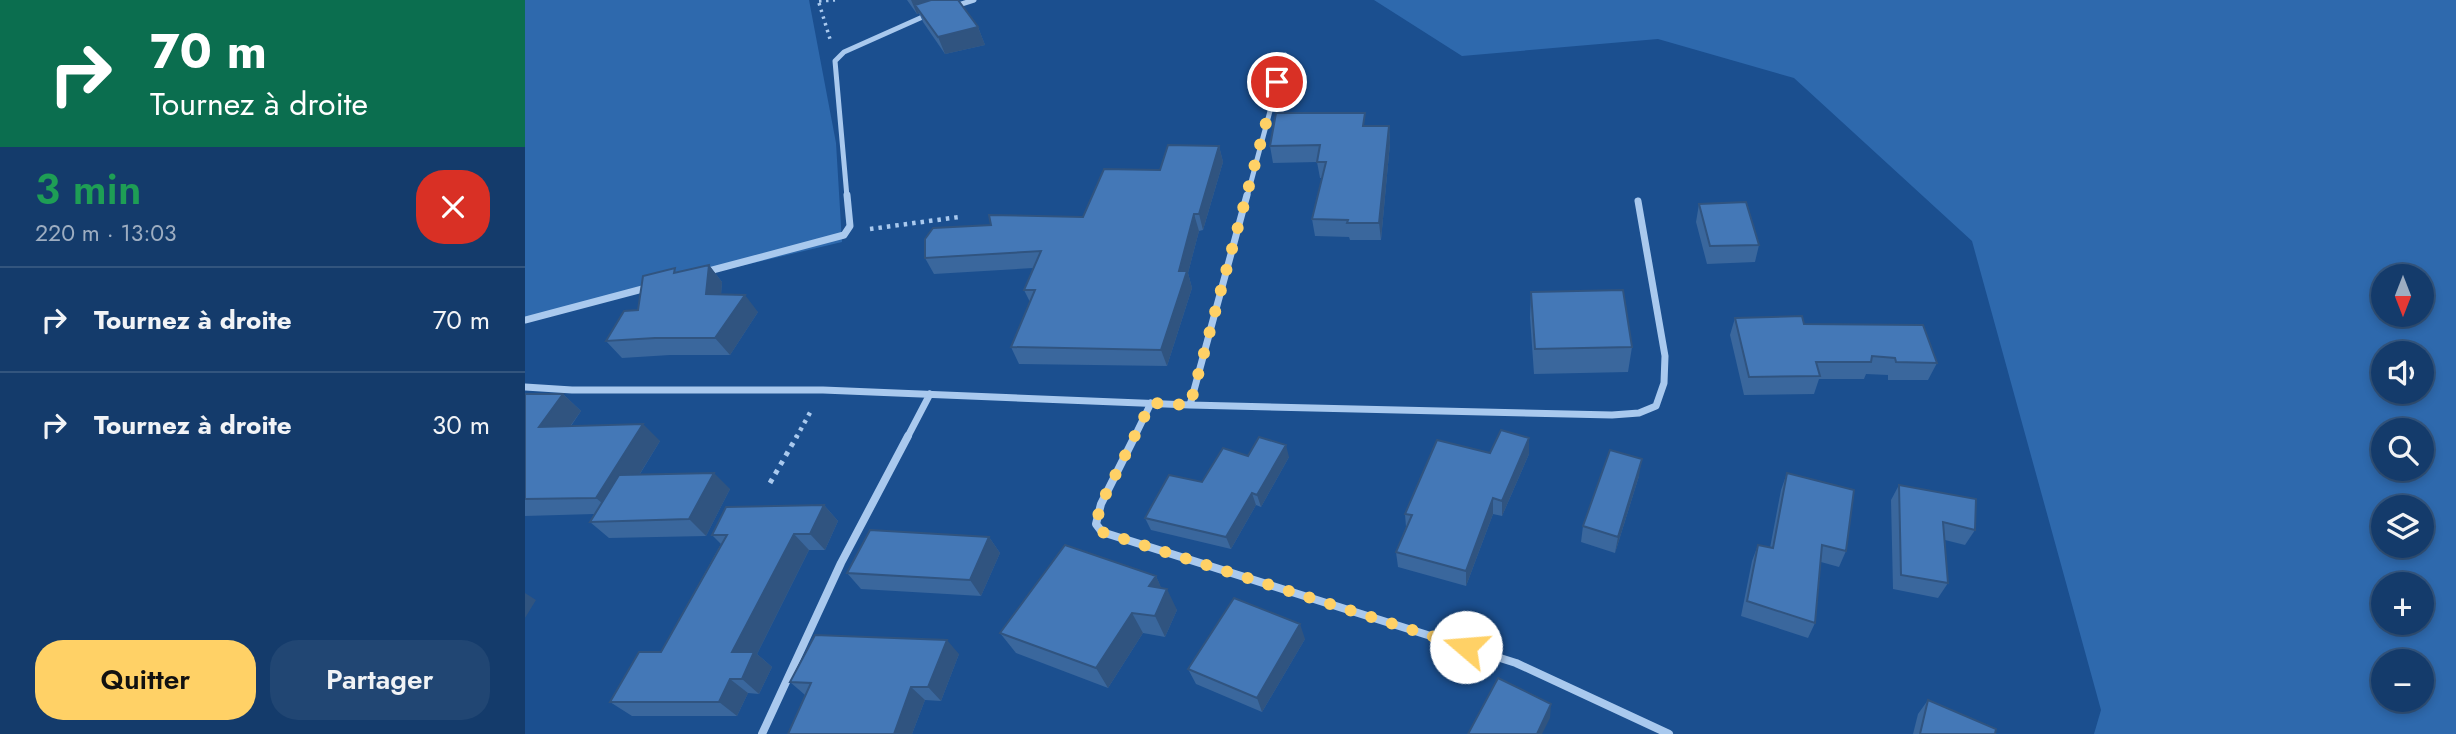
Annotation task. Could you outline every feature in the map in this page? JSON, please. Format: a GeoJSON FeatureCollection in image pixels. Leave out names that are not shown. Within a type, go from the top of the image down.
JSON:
{"type":"FeatureCollection","features":[{"type":"Feature","properties":{"kind":"street"},"geometry":{"type":"LineString","coordinates":[[942,10],[974,0]]}},
{"type":"Feature","properties":{"kind":"street"},"geometry":{"type":"LineString","coordinates":[[694,275],[848,232],[850,226],[835,59],[844,52],[931,13]]}},
{"type":"Feature","properties":{"kind":"street"},"geometry":{"type":"LineString","coordinates":[[1190,405],[1285,55]]}},
{"type":"Feature","properties":{"kind":"street"},"geometry":{"type":"LineString","coordinates":[[525,387],[572,390],[823,390],[1190,405],[1612,415],[1639,412],[1656,406],[1664,383],[1665,356],[1638,201]]}},
{"type":"Feature","properties":{"kind":"street"},"geometry":{"type":"LineString","coordinates":[[525,320],[655,285]]}},
{"type":"Feature","properties":{"kind":"street"},"geometry":{"type":"LineString","coordinates":[[762,734],[842,562],[930,394]]}},
{"type":"Feature","properties":{"kind":"street"},"geometry":{"type":"LineString","coordinates":[[1151,403],[1101,504],[1096,524],[1102,532],[1516,663],[1669,734]]}},
{"type":"Feature","properties":{"kind":"path"},"geometry":{"type":"LineString","coordinates":[[835,0],[819,1],[835,59]]}},
{"type":"Feature","properties":{"kind":"path"},"geometry":{"type":"LineString","coordinates":[[848,232],[959,217]]}},
{"type":"Feature","properties":{"kind":"path"},"geometry":{"type":"LineString","coordinates":[[770,483],[823,390]]}},
{"type":"Feature","properties":{"kind":"shaded area"},"geometry":{"type":"Polygon","coordinates":[[[525,0],[809,0],[836,143],[842,242],[525,317],[525,0]]]}},
{"type":"Feature","properties":{"kind":"shaded area"},"geometry":{"type":"Polygon","coordinates":[[[1374,0],[2456,0],[2456,734],[2094,734],[2101,710],[1972,241],[1794,78],[1658,39],[1462,56],[1374,0]]]}},
{"type":"Feature","properties":{"kind":"building"},"geometry":{"type":"Polygon","coordinates":[[[931,0],[958,0],[978,27],[938,37],[915,5],[931,0]]]}},
{"type":"Feature","properties":{"kind":"building"},"geometry":{"type":"Polygon","coordinates":[[[1276,113],[1365,113],[1363,126],[1389,126],[1379,223],[1312,219],[1326,162],[1317,162],[1320,145],[1270,146],[1276,113]]]}},
{"type":"Feature","properties":{"kind":"building"},"geometry":{"type":"Polygon","coordinates":[[[1168,145],[1219,146],[1199,214],[1194,214],[1179,271],[1187,271],[1161,350],[1011,347],[1035,290],[1024,290],[1041,251],[925,258],[925,239],[933,228],[991,225],[989,215],[1083,217],[1104,169],[1160,170],[1168,145]]]}},
{"type":"Feature","properties":{"kind":"building"},"geometry":{"type":"Polygon","coordinates":[[[1746,202],[1759,245],[1710,246],[1699,204],[1746,202]]]}},
{"type":"Feature","properties":{"kind":"building"},"geometry":{"type":"Polygon","coordinates":[[[709,265],[706,294],[745,295],[715,338],[606,341],[624,311],[638,310],[643,276],[675,268],[674,273],[709,265]]]}},
{"type":"Feature","properties":{"kind":"building"},"geometry":{"type":"Polygon","coordinates":[[[1623,290],[1632,347],[1535,349],[1531,292],[1623,290]]]}},
{"type":"Feature","properties":{"kind":"building"},"geometry":{"type":"Polygon","coordinates":[[[1802,316],[1804,324],[1923,325],[1937,363],[1896,362],[1895,358],[1872,356],[1871,362],[1816,362],[1820,376],[1749,377],[1735,318],[1802,316]]]}},
{"type":"Feature","properties":{"kind":"building"},"geometry":{"type":"Polygon","coordinates":[[[525,394],[563,394],[539,427],[643,424],[596,498],[525,499],[525,394]]]}},
{"type":"Feature","properties":{"kind":"building"},"geometry":{"type":"Polygon","coordinates":[[[1501,430],[1529,438],[1502,501],[1493,498],[1466,571],[1396,552],[1412,515],[1405,514],[1437,440],[1490,453],[1501,430]]]}},
{"type":"Feature","properties":{"kind":"building"},"geometry":{"type":"Polygon","coordinates":[[[1259,437],[1286,445],[1257,495],[1252,493],[1226,537],[1145,518],[1169,475],[1202,482],[1223,448],[1248,456],[1259,437]]]}},
{"type":"Feature","properties":{"kind":"building"},"geometry":{"type":"Polygon","coordinates":[[[1610,450],[1642,459],[1618,537],[1583,526],[1610,450]]]}},
{"type":"Feature","properties":{"kind":"building"},"geometry":{"type":"Polygon","coordinates":[[[714,473],[689,519],[590,522],[619,475],[714,473]]]}},
{"type":"Feature","properties":{"kind":"building"},"geometry":{"type":"Polygon","coordinates":[[[1787,473],[1854,490],[1846,551],[1822,545],[1815,623],[1747,601],[1758,545],[1773,548],[1787,473]]]}},
{"type":"Feature","properties":{"kind":"building"},"geometry":{"type":"Polygon","coordinates":[[[1899,485],[1976,499],[1975,530],[1943,522],[1948,583],[1901,575],[1899,485]]]}},
{"type":"Feature","properties":{"kind":"building"},"geometry":{"type":"Polygon","coordinates":[[[824,505],[810,534],[794,534],[732,652],[754,652],[742,679],[730,679],[719,702],[610,702],[639,652],[661,652],[727,535],[712,535],[726,507],[824,505]]]}},
{"type":"Feature","properties":{"kind":"building"},"geometry":{"type":"Polygon","coordinates":[[[870,530],[989,537],[970,580],[847,573],[870,530]]]}},
{"type":"Feature","properties":{"kind":"building"},"geometry":{"type":"Polygon","coordinates":[[[1065,545],[1156,576],[1149,586],[1167,589],[1155,616],[1132,613],[1096,668],[1000,633],[1065,545]]]}},
{"type":"Feature","properties":{"kind":"building"},"geometry":{"type":"Polygon","coordinates":[[[1234,598],[1300,624],[1257,698],[1188,669],[1234,598]]]}},
{"type":"Feature","properties":{"kind":"building"},"geometry":{"type":"Polygon","coordinates":[[[815,635],[947,640],[928,687],[911,687],[894,734],[788,734],[811,683],[790,682],[815,635]]]}},
{"type":"Feature","properties":{"kind":"building"},"geometry":{"type":"Polygon","coordinates":[[[1498,678],[1551,704],[1537,734],[1468,734],[1498,678]]]}},
{"type":"Feature","properties":{"kind":"building"},"geometry":{"type":"Polygon","coordinates":[[[1928,700],[1996,729],[1995,734],[1920,734],[1928,700]]]}},
{"type":"Feature","properties":{"kind":"route"},"geometry":{"type":"LineString","coordinates":[[1277,82],[1190,405],[1151,403],[1101,504],[1096,524],[1102,532],[1132,542],[1466,647]]}}]}
